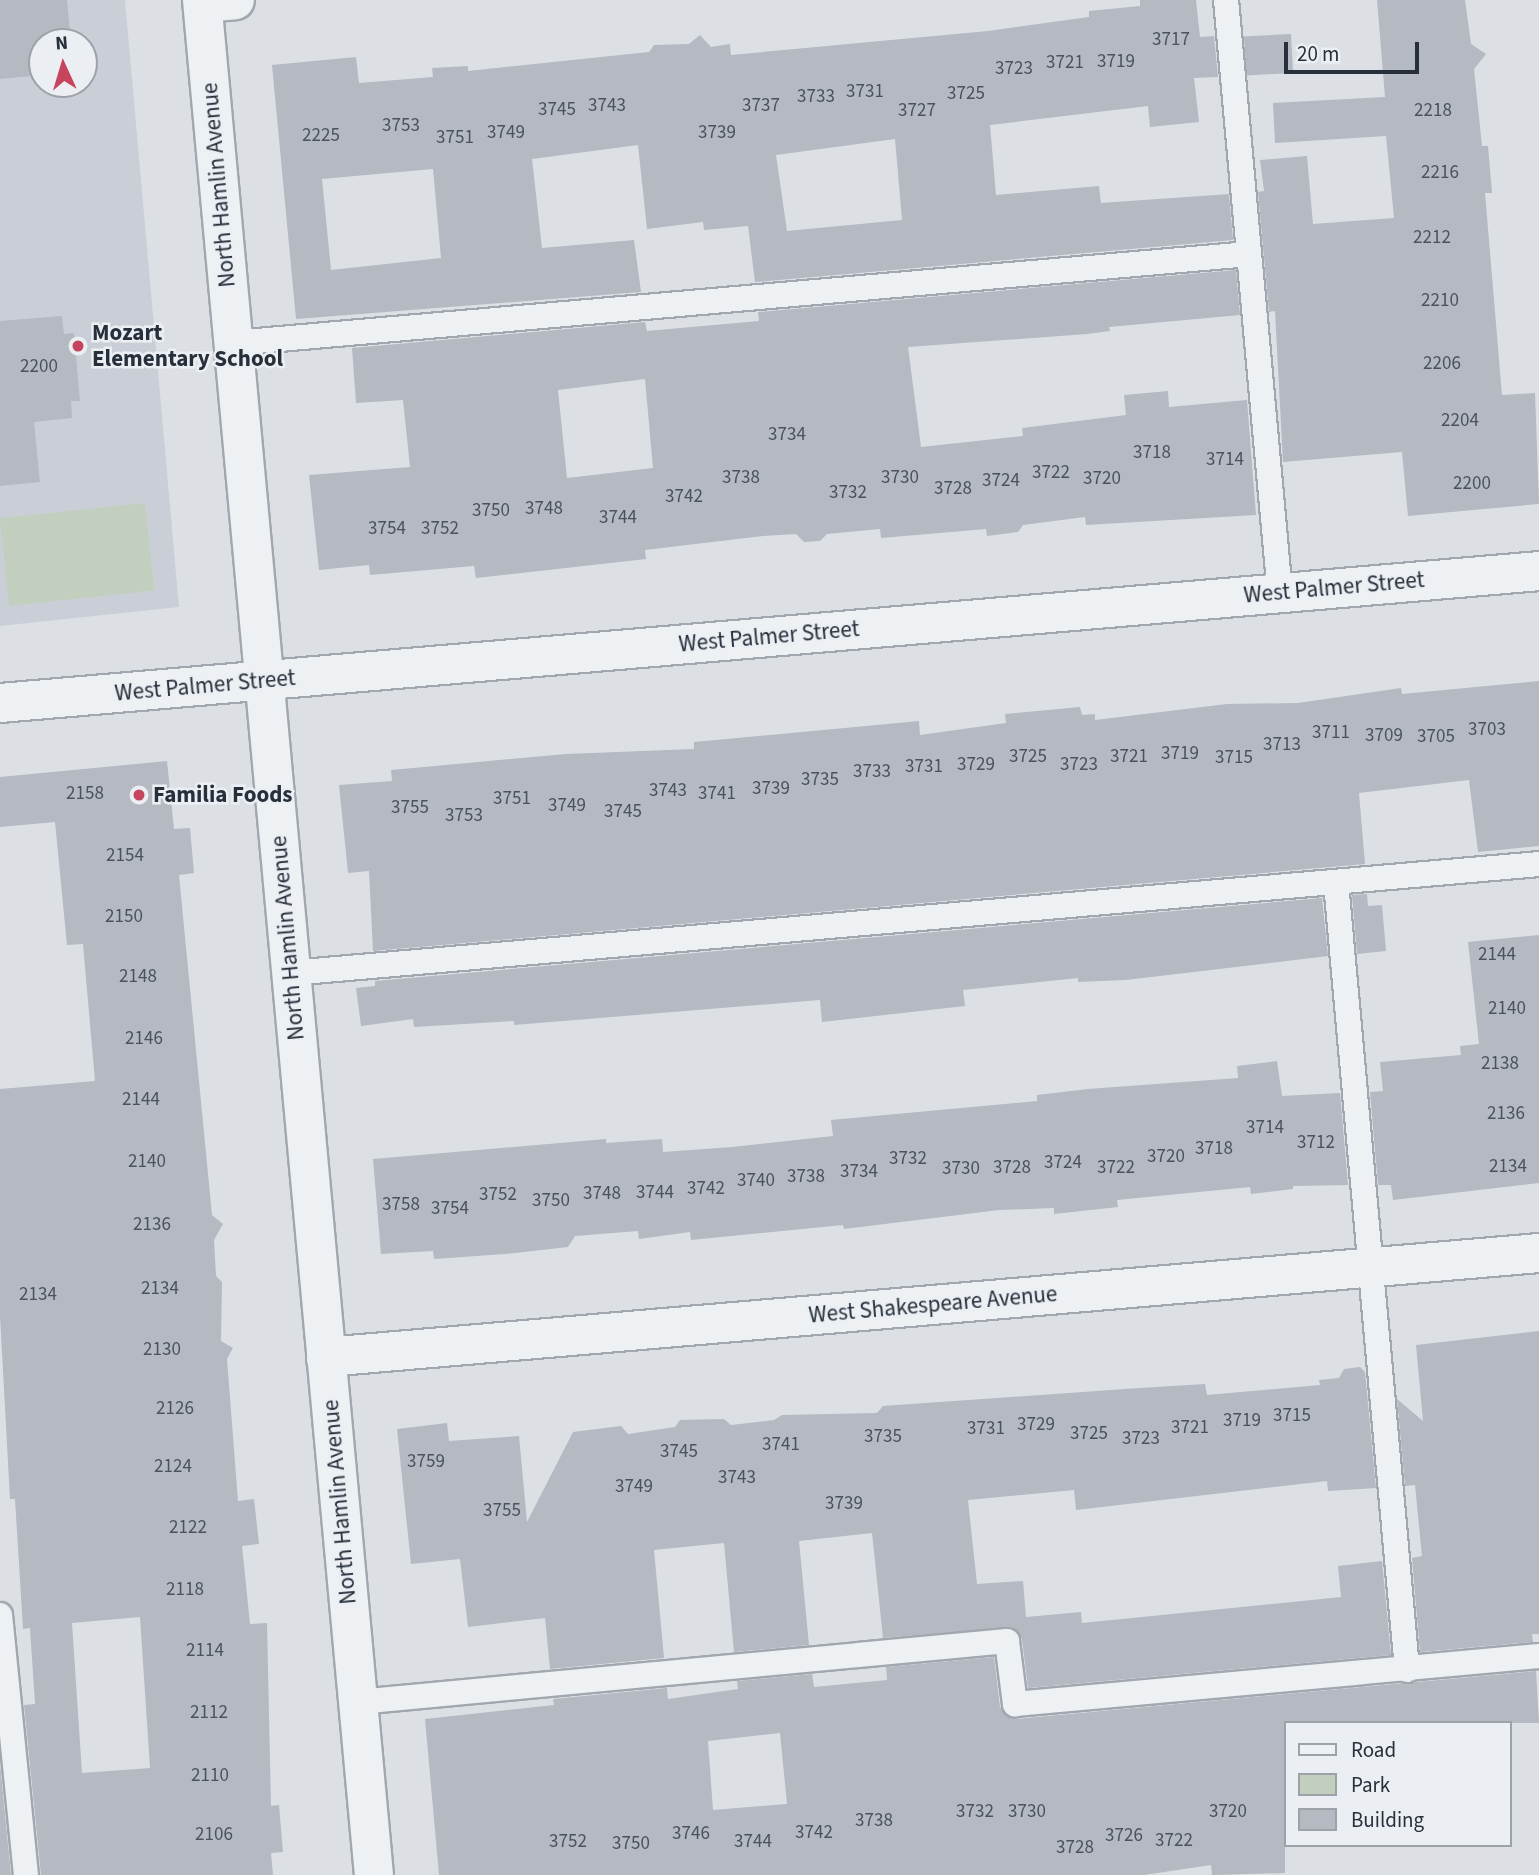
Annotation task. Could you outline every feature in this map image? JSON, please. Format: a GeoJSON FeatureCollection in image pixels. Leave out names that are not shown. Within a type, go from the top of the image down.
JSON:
{"type":"FeatureCollection","features":[{"type":"Feature","properties":{"kind":"street","name":"North Hamlin Avenue"},"geometry":{"type":"LineString","coordinates":[[213,1],[234,343],[374,1875]]}},
{"type":"Feature","properties":{"kind":"street","name":"West Palmer Street"},"geometry":{"type":"LineString","coordinates":[[0,704],[1539,571]]}},
{"type":"Feature","properties":{"kind":"street","name":"West Shakespeare Avenue"},"geometry":{"type":"LineString","coordinates":[[326,1357],[1539,1253]]}},
{"type":"Feature","properties":{"kind":"lane"},"geometry":{"type":"LineString","coordinates":[[1226,0],[1280,593]]}},
{"type":"Feature","properties":{"kind":"lane"},"geometry":{"type":"LineString","coordinates":[[234,343],[1250,254]]}},
{"type":"Feature","properties":{"kind":"lane"},"geometry":{"type":"LineString","coordinates":[[291,973],[1539,864]]}},
{"type":"Feature","properties":{"kind":"lane"},"geometry":{"type":"LineString","coordinates":[[1336,883],[1407,1670]]}},
{"type":"Feature","properties":{"kind":"lane"},"geometry":{"type":"LineString","coordinates":[[0,1615],[26,1875]]}},
{"type":"Feature","properties":{"kind":"lane"},"geometry":{"type":"LineString","coordinates":[[358,1702],[1007,1641],[1015,1704],[1539,1656]]}},
{"type":"Feature","properties":{"kind":"shaded area","name":"Mozart Elementary School"},"geometry":{"type":"Polygon","coordinates":[[[0,0],[125,0],[179,607],[0,626],[0,0]]]}},
{"type":"Feature","properties":{"kind":"green space"},"geometry":{"type":"Polygon","coordinates":[[[145,503],[154,591],[9,606],[0,518],[145,503]]]}},
{"type":"Feature","properties":{"kind":"building"},"geometry":{"type":"Polygon","coordinates":[[[0,0],[67,0],[70,28],[28,28],[28,76],[0,79],[0,0]]]}},
{"type":"Feature","properties":{"kind":"building"},"geometry":{"type":"Polygon","coordinates":[[[1140,0],[1196,0],[1200,37],[1214,36],[1218,77],[1194,78],[1199,122],[1150,127],[1148,106],[990,125],[996,195],[1099,186],[1101,203],[1229,194],[1233,240],[755,282],[748,226],[704,230],[703,222],[647,229],[638,145],[532,159],[542,248],[634,240],[641,292],[296,319],[272,65],[356,57],[359,83],[433,77],[432,68],[468,66],[468,71],[649,52],[654,45],[689,44],[700,35],[711,47],[730,44],[731,55],[988,31],[1089,17],[1089,11],[1140,6],[1140,0]],[[895,139],[776,155],[787,231],[902,220],[895,139]],[[433,169],[322,179],[331,270],[441,258],[433,169]]]}},
{"type":"Feature","properties":{"kind":"building"},"geometry":{"type":"Polygon","coordinates":[[[1377,0],[1465,0],[1471,44],[1486,54],[1474,69],[1482,146],[1488,146],[1492,193],[1485,193],[1502,395],[1535,393],[1539,504],[1408,516],[1402,452],[1283,462],[1275,311],[1269,312],[1258,192],[1264,191],[1260,160],[1307,156],[1313,224],[1394,218],[1386,136],[1275,143],[1273,103],[1385,97],[1377,0]]]}},
{"type":"Feature","properties":{"kind":"building"},"geometry":{"type":"Polygon","coordinates":[[[1291,34],[1293,73],[1246,75],[1244,36],[1291,34]]]}},
{"type":"Feature","properties":{"kind":"building"},"geometry":{"type":"Polygon","coordinates":[[[1236,270],[1240,315],[1109,327],[1110,331],[1087,334],[908,347],[921,447],[1023,436],[1022,428],[1126,415],[1124,395],[1168,391],[1169,407],[1247,400],[1256,515],[1086,525],[1085,517],[1023,525],[1018,532],[987,536],[986,529],[881,538],[880,529],[827,534],[820,541],[804,542],[796,534],[763,536],[645,550],[646,559],[476,578],[474,566],[370,575],[369,565],[319,570],[309,475],[410,467],[403,400],[356,403],[352,348],[645,322],[647,331],[759,321],[758,312],[1236,270]],[[645,379],[558,390],[567,478],[653,468],[645,379]]]}},
{"type":"Feature","properties":{"kind":"building","name":"Mozart Elementary School"},"geometry":{"type":"Polygon","coordinates":[[[62,316],[64,334],[74,333],[80,401],[71,401],[72,418],[34,422],[40,482],[0,486],[0,321],[62,316]]]}},
{"type":"Feature","properties":{"kind":"building"},"geometry":{"type":"Polygon","coordinates":[[[1539,681],[1539,846],[1478,852],[1469,780],[1359,793],[1365,864],[373,951],[369,871],[348,873],[339,785],[392,781],[391,770],[566,754],[694,749],[694,742],[919,721],[920,735],[1006,723],[1005,714],[1080,707],[1082,715],[1095,714],[1095,720],[1227,704],[1298,703],[1401,688],[1402,694],[1539,681]]]}},
{"type":"Feature","properties":{"kind":"building"},"geometry":{"type":"Polygon","coordinates":[[[167,761],[174,829],[190,828],[194,873],[179,875],[212,1215],[223,1224],[214,1240],[216,1276],[222,1282],[221,1341],[233,1348],[227,1359],[238,1501],[254,1499],[259,1544],[242,1546],[250,1624],[267,1623],[271,1806],[279,1805],[283,1852],[271,1853],[273,1875],[41,1875],[24,1705],[35,1704],[30,1628],[23,1629],[15,1499],[10,1499],[0,1316],[0,1089],[95,1081],[83,944],[67,945],[55,822],[0,827],[0,777],[167,761]],[[140,1617],[72,1623],[82,1773],[150,1768],[140,1617]]]}},
{"type":"Feature","properties":{"kind":"building"},"geometry":{"type":"Polygon","coordinates":[[[1367,894],[1368,906],[1382,905],[1386,951],[1357,954],[1352,895],[1367,894]]]}},
{"type":"Feature","properties":{"kind":"building"},"geometry":{"type":"Polygon","coordinates":[[[1322,898],[1328,956],[1126,980],[1078,982],[1078,978],[963,990],[965,1006],[822,1022],[820,1000],[514,1025],[514,1021],[414,1027],[413,1019],[361,1026],[356,988],[375,986],[375,981],[1322,898]]]}},
{"type":"Feature","properties":{"kind":"building"},"geometry":{"type":"Polygon","coordinates":[[[1539,935],[1539,1183],[1393,1200],[1391,1185],[1378,1185],[1370,1092],[1383,1091],[1380,1062],[1461,1055],[1460,1046],[1479,1044],[1468,942],[1539,935]]]}},
{"type":"Feature","properties":{"kind":"building"},"geometry":{"type":"Polygon","coordinates":[[[1277,1061],[1282,1096],[1340,1093],[1348,1185],[1293,1186],[1293,1189],[1251,1194],[1250,1187],[1117,1200],[1118,1207],[1054,1214],[1054,1208],[999,1210],[844,1229],[843,1225],[691,1240],[690,1232],[639,1239],[638,1231],[575,1236],[568,1247],[505,1254],[434,1259],[433,1251],[381,1254],[373,1159],[606,1139],[606,1143],[662,1139],[663,1152],[732,1147],[833,1136],[831,1120],[1037,1101],[1037,1095],[1088,1089],[1238,1078],[1237,1066],[1277,1061]]]}},
{"type":"Feature","properties":{"kind":"building"},"geometry":{"type":"Polygon","coordinates":[[[1539,1331],[1539,1634],[1532,1634],[1533,1642],[1420,1652],[1412,1558],[1422,1556],[1415,1485],[1405,1486],[1397,1399],[1423,1421],[1416,1345],[1539,1331]]]}},
{"type":"Feature","properties":{"kind":"building"},"geometry":{"type":"Polygon","coordinates":[[[1360,1367],[1365,1372],[1376,1488],[1328,1491],[1327,1481],[1076,1510],[1074,1490],[968,1500],[977,1584],[1023,1581],[1026,1617],[1081,1612],[1082,1623],[1341,1597],[1338,1566],[1382,1561],[1391,1655],[1028,1688],[1022,1639],[1012,1627],[883,1638],[872,1533],[799,1541],[809,1645],[734,1652],[724,1543],[654,1550],[664,1658],[550,1669],[545,1618],[468,1627],[460,1559],[411,1564],[397,1429],[447,1423],[449,1441],[519,1436],[527,1522],[573,1432],[621,1426],[628,1434],[675,1427],[680,1420],[724,1419],[731,1425],[774,1420],[782,1415],[877,1413],[883,1406],[1205,1384],[1207,1395],[1320,1385],[1319,1380],[1339,1378],[1344,1369],[1360,1367]]]}},
{"type":"Feature","properties":{"kind":"building"},"geometry":{"type":"Polygon","coordinates":[[[994,1657],[1000,1707],[1016,1719],[1536,1671],[1539,1723],[1284,1721],[1285,1873],[1212,1875],[1211,1865],[1144,1875],[439,1875],[425,1719],[554,1705],[553,1699],[667,1688],[668,1699],[738,1689],[737,1681],[812,1674],[814,1687],[887,1680],[886,1667],[994,1657]],[[780,1733],[708,1741],[713,1810],[787,1804],[780,1733]]]}},
{"type":"Feature","properties":{"kind":"building"},"geometry":{"type":"Polygon","coordinates":[[[0,1764],[11,1875],[0,1875],[0,1764]]]}},
{"type":"Feature","properties":{"kind":"place","name":"Mozart Elementary School"},"geometry":{"type":"Point","coordinates":[78,346]}},
{"type":"Feature","properties":{"kind":"place","name":"Familia Foods"},"geometry":{"type":"Point","coordinates":[139,795]}}]}
